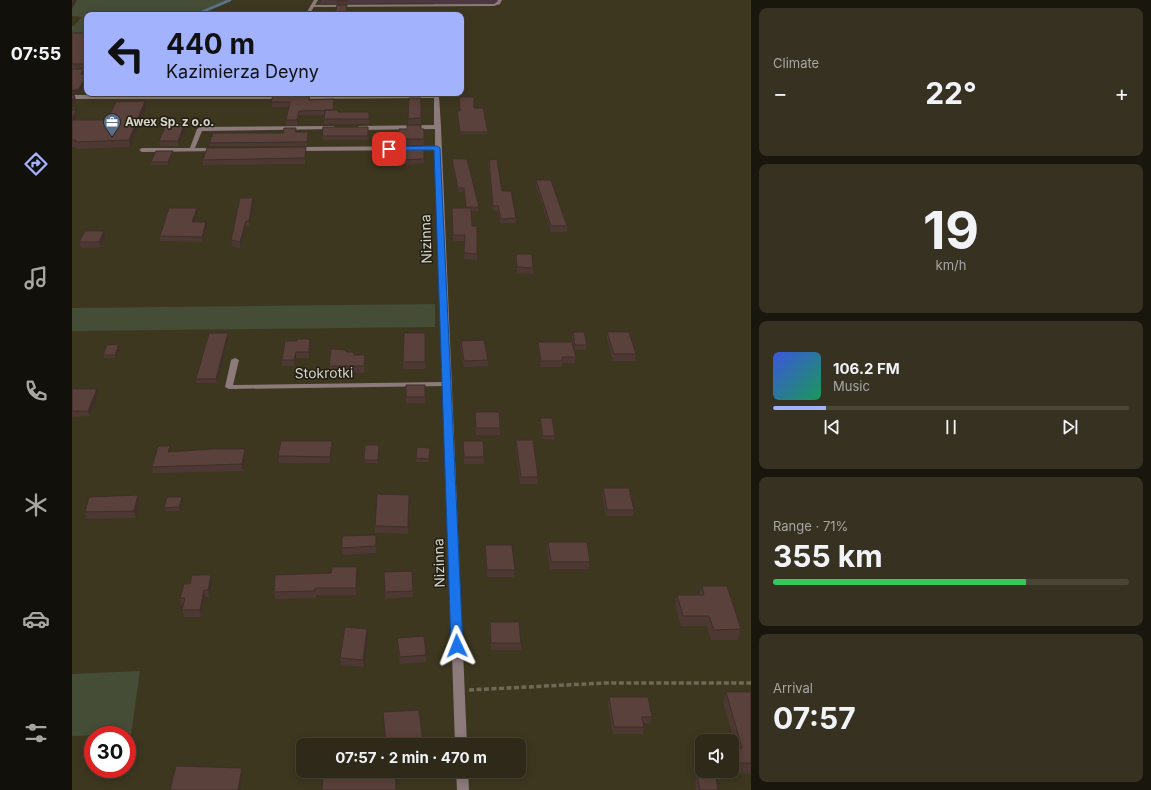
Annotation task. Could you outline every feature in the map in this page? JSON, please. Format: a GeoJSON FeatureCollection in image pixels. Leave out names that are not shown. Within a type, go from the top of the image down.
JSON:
{"type":"FeatureCollection","features":[{"type":"Feature","properties":{"kind":"street"},"geometry":{"type":"LineString","coordinates":[[308,12],[316,0]]}},
{"type":"Feature","properties":{"kind":"street","name":"Nizinna"},"geometry":{"type":"LineString","coordinates":[[72,98],[88,96]]}},
{"type":"Feature","properties":{"kind":"street","name":"Nizinna"},"geometry":{"type":"LineString","coordinates":[[436,96],[461,738]]}},
{"type":"Feature","properties":{"kind":"street"},"geometry":{"type":"LineString","coordinates":[[350,128],[438,127]]}},
{"type":"Feature","properties":{"kind":"street"},"geometry":{"type":"LineString","coordinates":[[192,150],[200,129],[343,128]]}},
{"type":"Feature","properties":{"kind":"street"},"geometry":{"type":"LineString","coordinates":[[293,149],[437,148]]}},
{"type":"Feature","properties":{"kind":"street"},"geometry":{"type":"LineString","coordinates":[[142,150],[223,150]]}},
{"type":"Feature","properties":{"kind":"street","name":"Stokrotki"},"geometry":{"type":"LineString","coordinates":[[235,360],[229,387],[446,384]]}},
{"type":"Feature","properties":{"kind":"street"},"geometry":{"type":"LineString","coordinates":[[462,778],[463,790]]}},
{"type":"Feature","properties":{"kind":"lane"},"geometry":{"type":"LineString","coordinates":[[312,6],[494,5],[499,3],[500,0]]}},
{"type":"Feature","properties":{"kind":"lane"},"geometry":{"type":"LineString","coordinates":[[72,71],[84,72]]}},
{"type":"Feature","properties":{"kind":"path"},"geometry":{"type":"LineString","coordinates":[[459,691],[604,683],[751,683]]}},
{"type":"Feature","properties":{"kind":"shaded area"},"geometry":{"type":"Polygon","coordinates":[[[322,0],[501,0],[500,5],[434,6],[435,3],[319,4],[322,0]]]}},
{"type":"Feature","properties":{"kind":"green space"},"geometry":{"type":"Polygon","coordinates":[[[72,0],[233,0],[207,12],[84,12],[84,36],[72,37],[72,26],[74,26],[82,17],[72,16],[72,0]]]}},
{"type":"Feature","properties":{"kind":"green space"},"geometry":{"type":"Polygon","coordinates":[[[435,304],[435,327],[72,331],[72,308],[435,304]]]}},
{"type":"Feature","properties":{"kind":"green space"},"geometry":{"type":"Polygon","coordinates":[[[140,671],[132,726],[84,726],[84,736],[72,736],[72,674],[140,671]]]}},
{"type":"Feature","properties":{"kind":"building"},"geometry":{"type":"Polygon","coordinates":[[[348,0],[348,1],[337,1],[348,0]]]}},
{"type":"Feature","properties":{"kind":"building"},"geometry":{"type":"Polygon","coordinates":[[[337,5],[347,5],[346,12],[336,12],[337,5]]]}},
{"type":"Feature","properties":{"kind":"building"},"geometry":{"type":"Polygon","coordinates":[[[72,33],[84,33],[84,64],[72,64],[72,33]]]}},
{"type":"Feature","properties":{"kind":"building"},"geometry":{"type":"Polygon","coordinates":[[[72,69],[84,69],[81,74],[84,74],[84,80],[79,89],[72,90],[72,69]]]}},
{"type":"Feature","properties":{"kind":"building"},"geometry":{"type":"Polygon","coordinates":[[[273,96],[309,96],[309,100],[334,99],[333,110],[299,111],[297,120],[286,120],[290,102],[271,102],[273,96]]]}},
{"type":"Feature","properties":{"kind":"building"},"geometry":{"type":"Polygon","coordinates":[[[459,97],[474,97],[474,108],[483,108],[488,132],[460,132],[457,111],[460,111],[459,97]]]}},
{"type":"Feature","properties":{"kind":"building"},"geometry":{"type":"Polygon","coordinates":[[[409,98],[421,98],[421,118],[408,119],[409,98]]]}},
{"type":"Feature","properties":{"kind":"building"},"geometry":{"type":"Polygon","coordinates":[[[145,101],[129,140],[75,142],[76,140],[72,140],[72,120],[107,120],[116,102],[145,101]]]}},
{"type":"Feature","properties":{"kind":"building"},"geometry":{"type":"Polygon","coordinates":[[[72,110],[76,110],[72,119],[72,110]]]}},
{"type":"Feature","properties":{"kind":"building"},"geometry":{"type":"Polygon","coordinates":[[[325,110],[338,110],[338,112],[369,112],[369,119],[324,119],[325,110]]]}},
{"type":"Feature","properties":{"kind":"building"},"geometry":{"type":"Polygon","coordinates":[[[166,125],[184,125],[178,141],[159,141],[166,125]]]}},
{"type":"Feature","properties":{"kind":"building"},"geometry":{"type":"Polygon","coordinates":[[[407,125],[421,125],[421,129],[424,129],[424,139],[399,139],[399,129],[407,129],[407,125]]]}},
{"type":"Feature","properties":{"kind":"building"},"geometry":{"type":"Polygon","coordinates":[[[323,127],[368,127],[368,136],[322,136],[323,127]]]}},
{"type":"Feature","properties":{"kind":"building"},"geometry":{"type":"Polygon","coordinates":[[[284,128],[296,128],[295,132],[308,132],[307,142],[209,143],[213,133],[283,133],[284,128]]]}},
{"type":"Feature","properties":{"kind":"building"},"geometry":{"type":"Polygon","coordinates":[[[306,147],[305,158],[203,160],[207,148],[306,147]]]}},
{"type":"Feature","properties":{"kind":"building"},"geometry":{"type":"Polygon","coordinates":[[[424,147],[424,159],[399,159],[399,148],[424,147]]]}},
{"type":"Feature","properties":{"kind":"building"},"geometry":{"type":"Polygon","coordinates":[[[156,151],[173,151],[168,162],[151,162],[156,151]]]}},
{"type":"Feature","properties":{"kind":"building"},"geometry":{"type":"Polygon","coordinates":[[[452,159],[467,159],[479,207],[466,207],[464,188],[458,188],[452,159]]]}},
{"type":"Feature","properties":{"kind":"building"},"geometry":{"type":"Polygon","coordinates":[[[497,159],[502,191],[511,191],[516,218],[501,219],[498,206],[493,206],[489,160],[497,159]]]}},
{"type":"Feature","properties":{"kind":"building"},"geometry":{"type":"Polygon","coordinates":[[[536,180],[551,180],[567,226],[551,226],[536,180]]]}},
{"type":"Feature","properties":{"kind":"building"},"geometry":{"type":"Polygon","coordinates":[[[240,198],[253,198],[249,221],[246,221],[240,242],[231,240],[240,198]]]}},
{"type":"Feature","properties":{"kind":"building"},"geometry":{"type":"Polygon","coordinates":[[[169,208],[197,208],[192,222],[206,222],[202,237],[160,236],[169,208]]]}},
{"type":"Feature","properties":{"kind":"building"},"geometry":{"type":"Polygon","coordinates":[[[452,208],[471,208],[472,226],[477,226],[477,254],[464,253],[465,235],[453,235],[452,208]]]}},
{"type":"Feature","properties":{"kind":"building"},"geometry":{"type":"Polygon","coordinates":[[[85,231],[104,231],[99,242],[79,242],[85,231]]]}},
{"type":"Feature","properties":{"kind":"building"},"geometry":{"type":"Polygon","coordinates":[[[516,254],[532,254],[533,268],[517,267],[516,254]]]}},
{"type":"Feature","properties":{"kind":"building"},"geometry":{"type":"Polygon","coordinates":[[[573,332],[584,332],[587,345],[575,345],[573,332]]]}},
{"type":"Feature","properties":{"kind":"building"},"geometry":{"type":"Polygon","coordinates":[[[607,332],[629,332],[636,354],[614,354],[607,332]]]}},
{"type":"Feature","properties":{"kind":"building"},"geometry":{"type":"Polygon","coordinates":[[[209,333],[228,333],[216,379],[196,379],[209,333]]]}},
{"type":"Feature","properties":{"kind":"building"},"geometry":{"type":"Polygon","coordinates":[[[404,333],[425,333],[425,362],[403,362],[404,333]]]}},
{"type":"Feature","properties":{"kind":"building"},"geometry":{"type":"Polygon","coordinates":[[[297,339],[310,339],[309,352],[296,352],[294,360],[282,360],[285,341],[297,341],[297,339]]]}},
{"type":"Feature","properties":{"kind":"building"},"geometry":{"type":"Polygon","coordinates":[[[484,340],[488,360],[464,361],[461,341],[484,340]]]}},
{"type":"Feature","properties":{"kind":"building"},"geometry":{"type":"Polygon","coordinates":[[[538,342],[572,342],[576,357],[562,357],[562,361],[541,361],[538,342]]]}},
{"type":"Feature","properties":{"kind":"building"},"geometry":{"type":"Polygon","coordinates":[[[119,344],[115,355],[103,355],[107,345],[119,344]]]}},
{"type":"Feature","properties":{"kind":"building"},"geometry":{"type":"Polygon","coordinates":[[[331,349],[354,352],[354,355],[365,355],[364,366],[329,366],[331,349]]]}},
{"type":"Feature","properties":{"kind":"building"},"geometry":{"type":"Polygon","coordinates":[[[406,385],[425,385],[425,397],[406,397],[406,385]]]}},
{"type":"Feature","properties":{"kind":"building"},"geometry":{"type":"Polygon","coordinates":[[[72,389],[97,389],[88,411],[72,411],[72,389]]]}},
{"type":"Feature","properties":{"kind":"building"},"geometry":{"type":"Polygon","coordinates":[[[475,412],[499,412],[500,428],[476,428],[475,412]]]}},
{"type":"Feature","properties":{"kind":"building"},"geometry":{"type":"Polygon","coordinates":[[[540,418],[552,418],[555,436],[543,436],[540,418]]]}},
{"type":"Feature","properties":{"kind":"building"},"geometry":{"type":"Polygon","coordinates":[[[516,440],[533,440],[538,477],[521,477],[516,440]]]}},
{"type":"Feature","properties":{"kind":"building"},"geometry":{"type":"Polygon","coordinates":[[[281,441],[332,441],[330,457],[278,456],[281,441]]]}},
{"type":"Feature","properties":{"kind":"building"},"geometry":{"type":"Polygon","coordinates":[[[463,441],[483,441],[484,457],[464,457],[463,441]]]}},
{"type":"Feature","properties":{"kind":"building"},"geometry":{"type":"Polygon","coordinates":[[[365,445],[379,445],[378,460],[364,460],[365,445]]]}},
{"type":"Feature","properties":{"kind":"building"},"geometry":{"type":"Polygon","coordinates":[[[158,446],[170,446],[168,452],[212,449],[245,449],[242,464],[152,467],[158,446]]]}},
{"type":"Feature","properties":{"kind":"building"},"geometry":{"type":"Polygon","coordinates":[[[417,447],[430,448],[429,459],[416,458],[417,447]]]}},
{"type":"Feature","properties":{"kind":"building"},"geometry":{"type":"Polygon","coordinates":[[[603,488],[629,488],[634,510],[607,510],[603,488]]]}},
{"type":"Feature","properties":{"kind":"building"},"geometry":{"type":"Polygon","coordinates":[[[377,494],[409,495],[408,527],[375,526],[377,494]]]}},
{"type":"Feature","properties":{"kind":"building"},"geometry":{"type":"Polygon","coordinates":[[[138,495],[134,511],[85,512],[89,497],[138,495]]]}},
{"type":"Feature","properties":{"kind":"building"},"geometry":{"type":"Polygon","coordinates":[[[167,497],[182,497],[179,507],[164,508],[167,497]]]}},
{"type":"Feature","properties":{"kind":"building"},"geometry":{"type":"Polygon","coordinates":[[[376,535],[376,546],[342,548],[342,536],[376,535]]]}},
{"type":"Feature","properties":{"kind":"building"},"geometry":{"type":"Polygon","coordinates":[[[548,542],[587,542],[590,562],[551,562],[548,542]]]}},
{"type":"Feature","properties":{"kind":"building"},"geometry":{"type":"Polygon","coordinates":[[[485,545],[512,545],[515,570],[487,570],[485,545]]]}},
{"type":"Feature","properties":{"kind":"building"},"geometry":{"type":"Polygon","coordinates":[[[332,567],[357,567],[356,588],[315,588],[315,591],[274,592],[275,575],[331,573],[332,567]]]}},
{"type":"Feature","properties":{"kind":"building"},"geometry":{"type":"Polygon","coordinates":[[[412,571],[413,591],[385,592],[384,572],[412,571]]]}},
{"type":"Feature","properties":{"kind":"building"},"geometry":{"type":"Polygon","coordinates":[[[192,575],[211,575],[208,590],[204,590],[200,610],[182,610],[185,598],[180,598],[184,584],[190,584],[192,575]]]}},
{"type":"Feature","properties":{"kind":"building"},"geometry":{"type":"Polygon","coordinates":[[[702,586],[727,586],[741,629],[714,630],[709,616],[683,616],[677,595],[704,595],[702,586]]]}},
{"type":"Feature","properties":{"kind":"building"},"geometry":{"type":"Polygon","coordinates":[[[490,622],[519,622],[521,643],[491,643],[490,622]]]}},
{"type":"Feature","properties":{"kind":"building"},"geometry":{"type":"Polygon","coordinates":[[[345,627],[367,629],[363,660],[340,658],[345,627]]]}},
{"type":"Feature","properties":{"kind":"building"},"geometry":{"type":"Polygon","coordinates":[[[424,636],[426,655],[400,657],[397,638],[424,636]]]}},
{"type":"Feature","properties":{"kind":"building"},"geometry":{"type":"Polygon","coordinates":[[[726,692],[751,692],[751,763],[739,763],[739,748],[742,748],[726,692]]]}},
{"type":"Feature","properties":{"kind":"building"},"geometry":{"type":"Polygon","coordinates":[[[609,697],[648,697],[652,717],[642,717],[644,727],[614,727],[609,697]]]}},
{"type":"Feature","properties":{"kind":"building"},"geometry":{"type":"Polygon","coordinates":[[[419,710],[422,738],[385,738],[383,712],[419,710]]]}},
{"type":"Feature","properties":{"kind":"building"},"geometry":{"type":"Polygon","coordinates":[[[176,766],[242,768],[238,790],[170,790],[176,766]]]}},
{"type":"Feature","properties":{"kind":"building"},"geometry":{"type":"Polygon","coordinates":[[[323,778],[395,778],[396,790],[322,790],[323,778]]]}},
{"type":"Feature","properties":{"kind":"building"},"geometry":{"type":"Polygon","coordinates":[[[697,778],[716,778],[718,790],[700,790],[697,778]]]}},
{"type":"Feature","properties":{"kind":"waterway"},"geometry":{"type":"LineString","coordinates":[[202,12],[230,0]]}},
{"type":"Feature","properties":{"kind":"place","name":"Awex Sp. z o.o."},"geometry":{"type":"Point","coordinates":[112,137]}},
{"type":"Feature","properties":{"kind":"route"},"geometry":{"type":"LineString","coordinates":[[389,149],[437,148],[457,646]]}}]}
